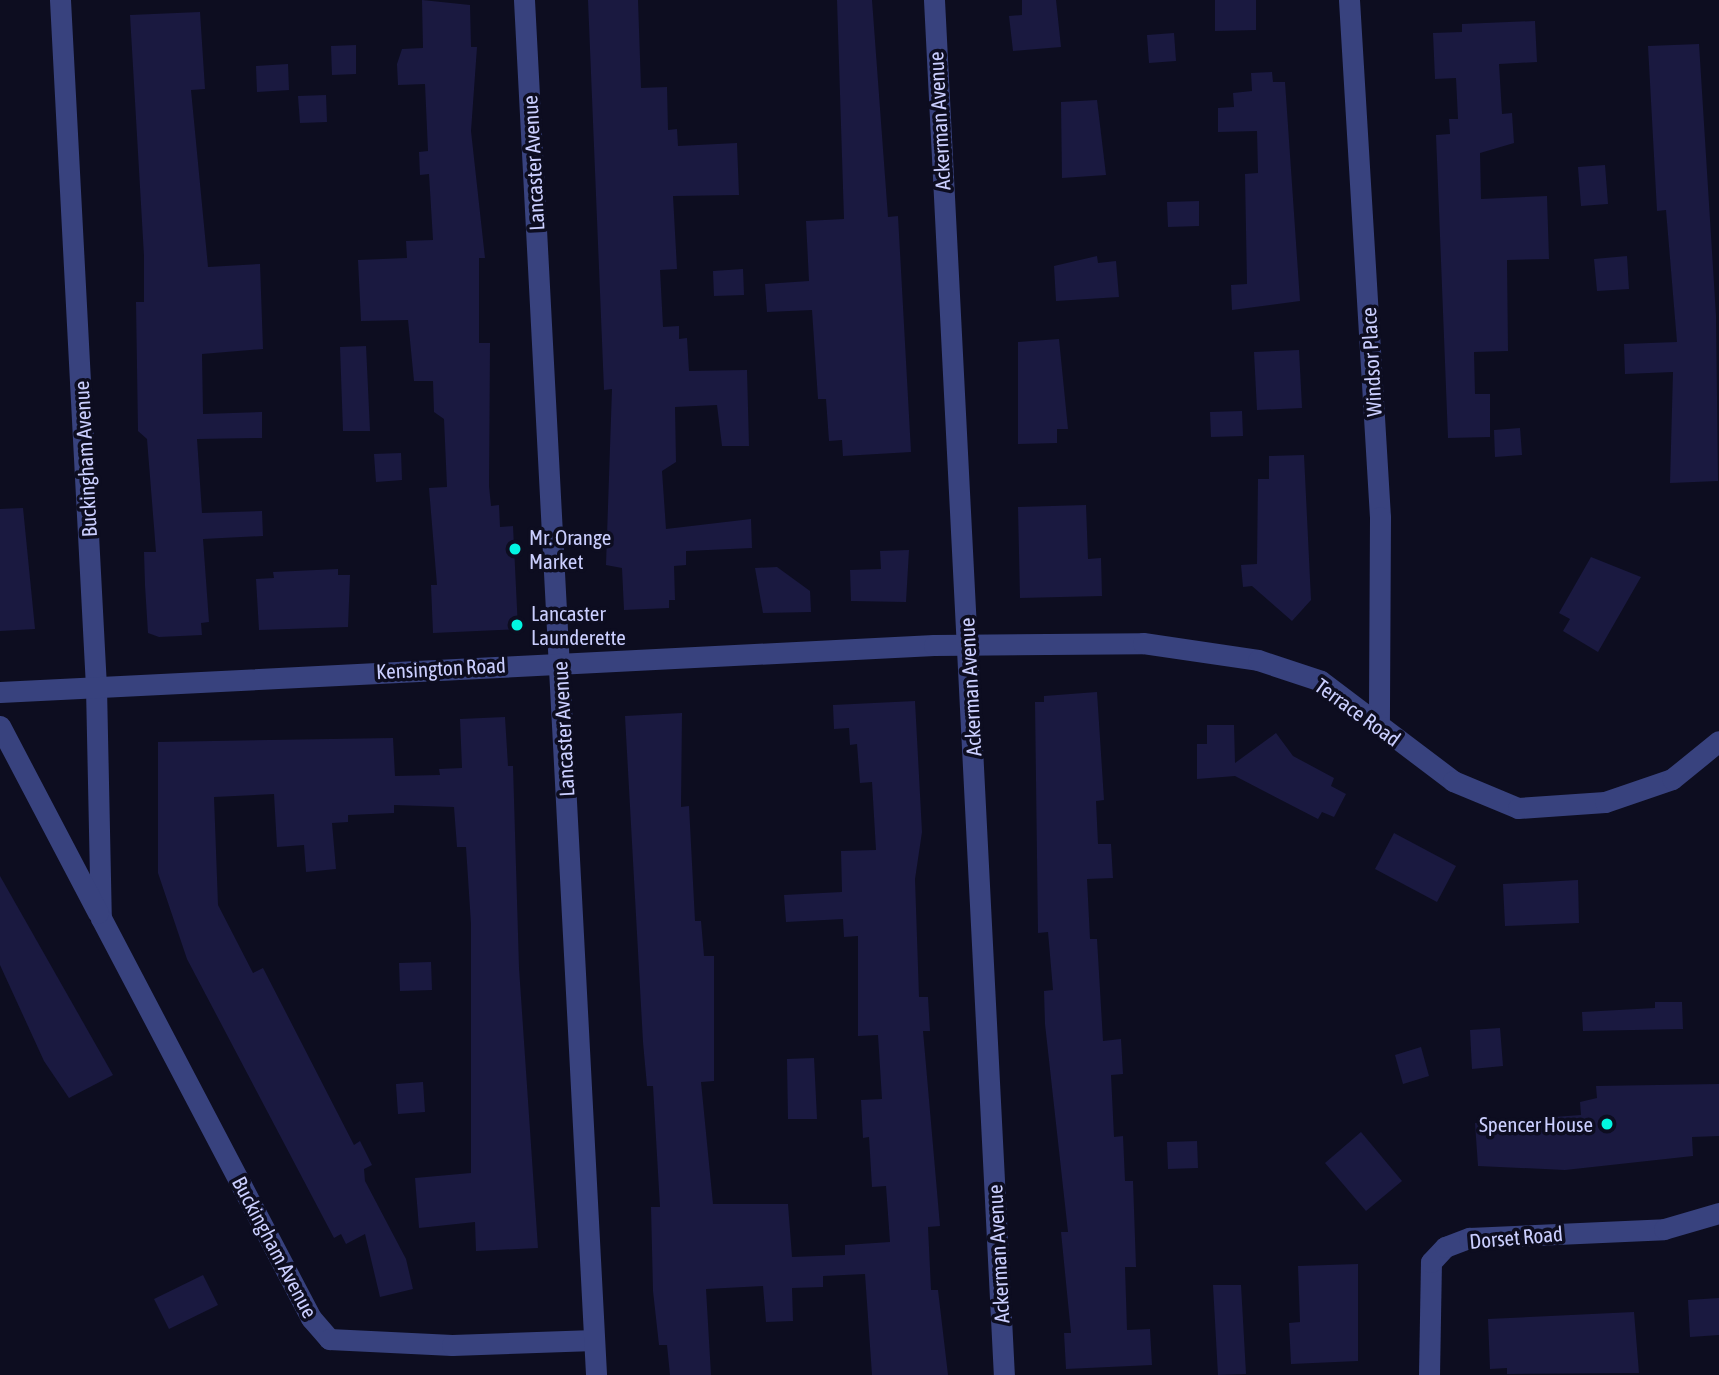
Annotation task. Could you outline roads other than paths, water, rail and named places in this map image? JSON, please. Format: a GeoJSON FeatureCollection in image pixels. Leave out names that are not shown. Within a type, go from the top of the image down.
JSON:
{"type":"FeatureCollection","features":[{"type":"Feature","properties":{"kind":"street","name":"Buckingham Avenue"},"geometry":{"type":"LineString","coordinates":[[60,0],[96,687],[101,918]]}},
{"type":"Feature","properties":{"kind":"street","name":"Lancaster Avenue"},"geometry":{"type":"LineString","coordinates":[[524,0],[596,1375]]}},
{"type":"Feature","properties":{"kind":"street","name":"Ackerman Avenue"},"geometry":{"type":"LineString","coordinates":[[934,0],[1004,1375]]}},
{"type":"Feature","properties":{"kind":"street","name":"Windsor Place"},"geometry":{"type":"LineString","coordinates":[[1349,0],[1380,517],[1379,724]]}},
{"type":"Feature","properties":{"kind":"street","name":"Terrace Road"},"geometry":{"type":"LineString","coordinates":[[966,645],[1143,643],[1258,660],[1321,681],[1453,781],[1518,808],[1605,802],[1661,783],[1719,741]]}},
{"type":"Feature","properties":{"kind":"street","name":"Kensington Road"},"geometry":{"type":"LineString","coordinates":[[0,692],[559,661],[966,645]]}},
{"type":"Feature","properties":{"kind":"street","name":"Buckingham Avenue"},"geometry":{"type":"LineString","coordinates":[[0,726],[311,1318],[329,1339],[452,1345],[594,1340]]}},
{"type":"Feature","properties":{"kind":"street","name":"Dorset Road"},"geometry":{"type":"LineString","coordinates":[[1429,1375],[1431,1262],[1445,1247],[1469,1238],[1664,1229],[1719,1213]]}},
{"type":"Feature","properties":{"kind":"place","name":"Mr. Orange Market"},"geometry":{"type":"Point","coordinates":[515,549]}},
{"type":"Feature","properties":{"kind":"place","name":"Lancaster Launderette"},"geometry":{"type":"Point","coordinates":[517,625]}},
{"type":"Feature","properties":{"kind":"place","name":"Spencer House"},"geometry":{"type":"Point","coordinates":[1607,1124]}}]}
